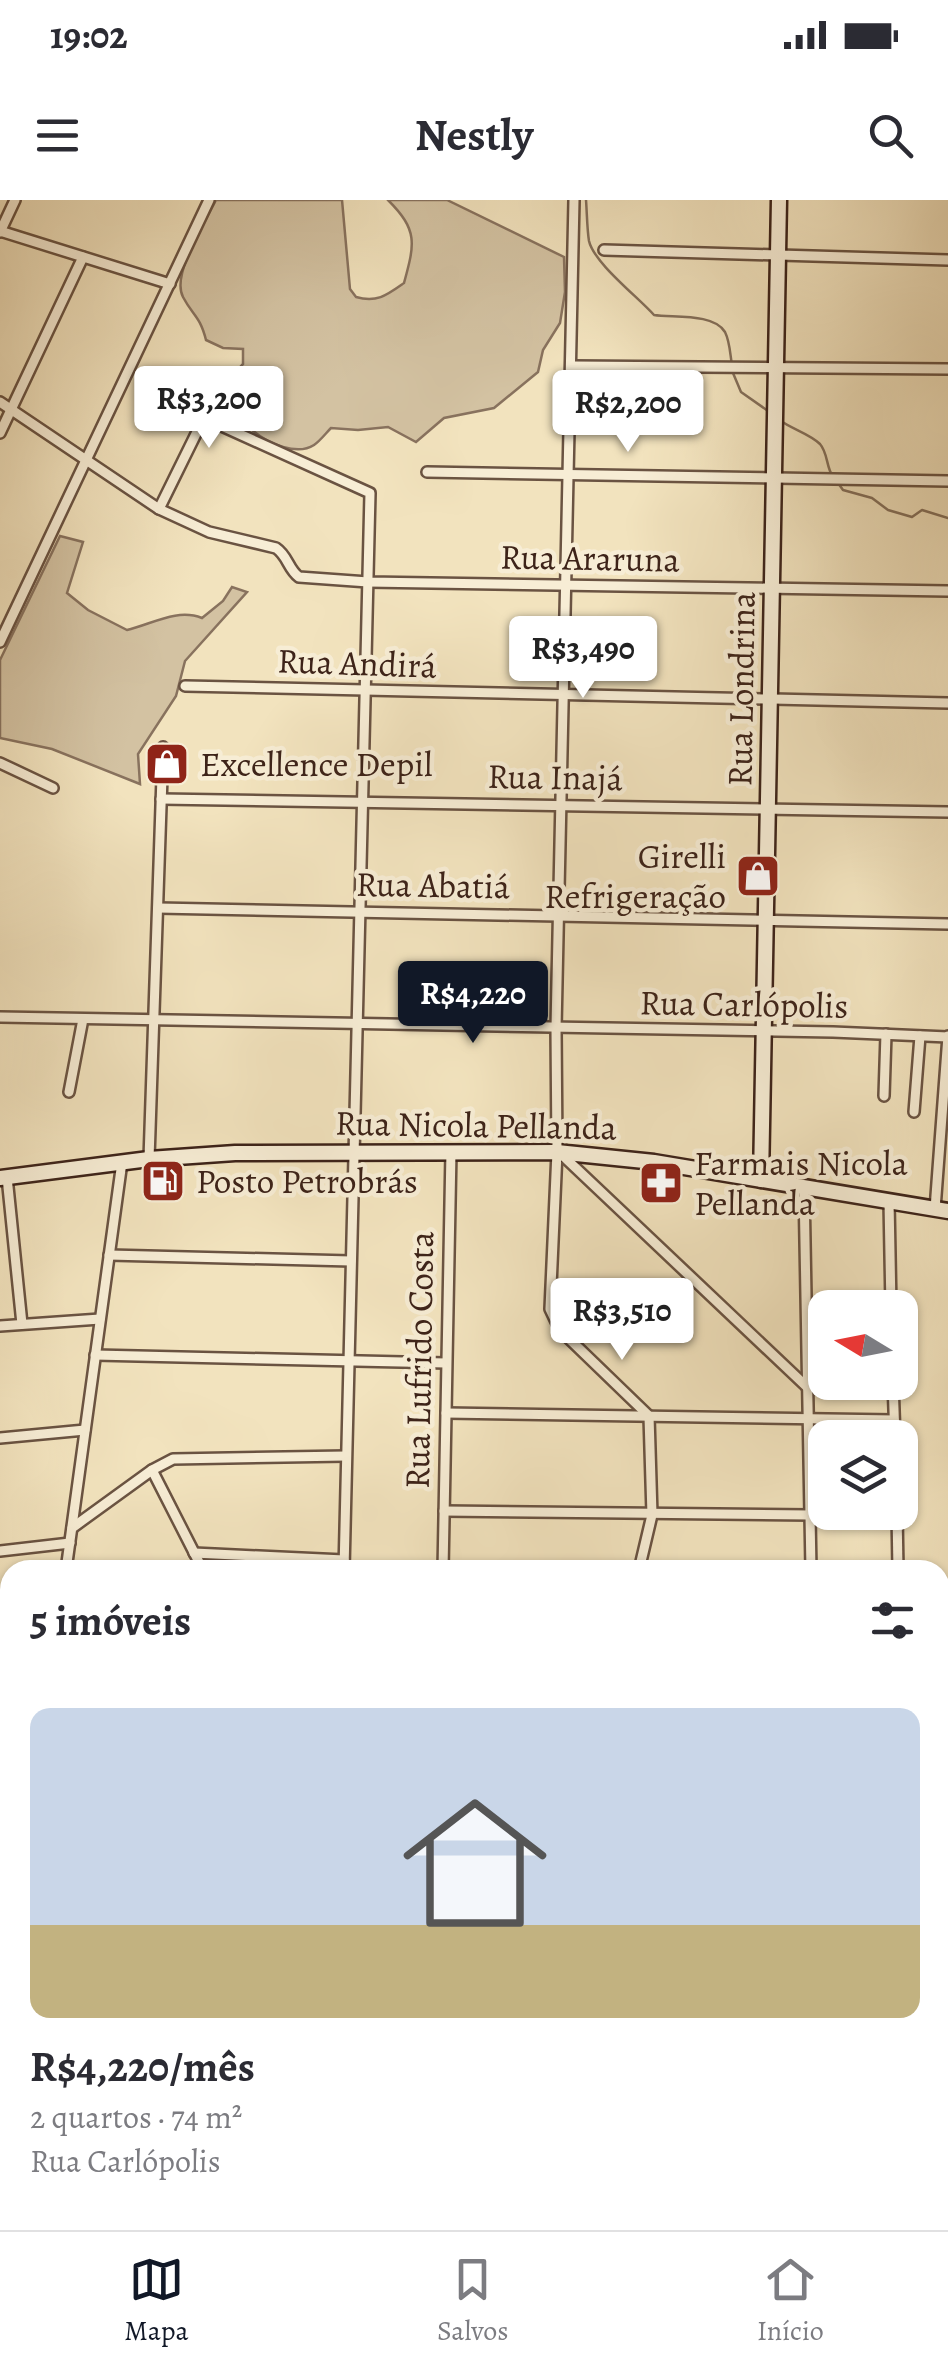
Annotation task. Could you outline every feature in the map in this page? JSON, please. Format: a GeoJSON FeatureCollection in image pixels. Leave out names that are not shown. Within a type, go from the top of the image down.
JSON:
{"type":"FeatureCollection","features":[{"type":"Feature","properties":{"kind":"street"},"geometry":{"type":"LineString","coordinates":[[15,200],[0,232],[170,284]]}},
{"type":"Feature","properties":{"kind":"street"},"geometry":{"type":"LineString","coordinates":[[0,642],[3,628],[210,200]]}},
{"type":"Feature","properties":{"kind":"street"},"geometry":{"type":"LineString","coordinates":[[573,200],[556,1028],[558,1152],[550,1309],[560,1330],[649,1416],[652,1515],[642,1560]]}},
{"type":"Feature","properties":{"kind":"street","name":"Rua Londrina"},"geometry":{"type":"LineString","coordinates":[[761,1180],[779,200]]}},
{"type":"Feature","properties":{"kind":"street"},"geometry":{"type":"LineString","coordinates":[[604,250],[948,260]]}},
{"type":"Feature","properties":{"kind":"street"},"geometry":{"type":"LineString","coordinates":[[0,434],[83,257]]}},
{"type":"Feature","properties":{"kind":"street"},"geometry":{"type":"LineString","coordinates":[[572,366],[948,368]]}},
{"type":"Feature","properties":{"kind":"street"},"geometry":{"type":"LineString","coordinates":[[0,402],[159,510],[225,375]]}},
{"type":"Feature","properties":{"kind":"street"},"geometry":{"type":"LineString","coordinates":[[204,418],[370,493],[344,1560]]}},
{"type":"Feature","properties":{"kind":"street"},"geometry":{"type":"LineString","coordinates":[[427,472],[948,481]]}},
{"type":"Feature","properties":{"kind":"street","name":"Rua Araruna"},"geometry":{"type":"LineString","coordinates":[[159,510],[210,532],[276,548],[285,554],[299,578],[948,591]]}},
{"type":"Feature","properties":{"kind":"street","name":"Rua Andirá"},"geometry":{"type":"LineString","coordinates":[[185,686],[948,704]]}},
{"type":"Feature","properties":{"kind":"street"},"geometry":{"type":"LineString","coordinates":[[149,1159],[163,747]]}},
{"type":"Feature","properties":{"kind":"street"},"geometry":{"type":"LineString","coordinates":[[0,762],[53,788]]}},
{"type":"Feature","properties":{"kind":"street","name":"Rua Inajá"},"geometry":{"type":"LineString","coordinates":[[161,798],[948,812]]}},
{"type":"Feature","properties":{"kind":"street","name":"Rua Abatiá"},"geometry":{"type":"LineString","coordinates":[[158,908],[948,924]]}},
{"type":"Feature","properties":{"kind":"street","name":"Rua Carlópolis"},"geometry":{"type":"LineString","coordinates":[[0,1017],[764,1030],[948,1037]]}},
{"type":"Feature","properties":{"kind":"street"},"geometry":{"type":"LineString","coordinates":[[69,1092],[83,1018]]}},
{"type":"Feature","properties":{"kind":"street"},"geometry":{"type":"LineString","coordinates":[[884,1096],[886,1034]]}},
{"type":"Feature","properties":{"kind":"street"},"geometry":{"type":"LineString","coordinates":[[914,1112],[920,1036]]}},
{"type":"Feature","properties":{"kind":"street"},"geometry":{"type":"LineString","coordinates":[[941,1210],[948,1037]]}},
{"type":"Feature","properties":{"kind":"street","name":"Rua Lufrido Costa"},"geometry":{"type":"LineString","coordinates":[[443,1560],[451,1150]]}},
{"type":"Feature","properties":{"kind":"street","name":"Rua Nicola Pellanda"},"geometry":{"type":"LineString","coordinates":[[4,1177],[149,1159],[353,1151],[558,1152],[636,1159],[941,1210]]}},
{"type":"Feature","properties":{"kind":"street"},"geometry":{"type":"LineString","coordinates":[[558,1152],[808,1388]]}},
{"type":"Feature","properties":{"kind":"street"},"geometry":{"type":"LineString","coordinates":[[68,1560],[122,1162]]}},
{"type":"Feature","properties":{"kind":"street"},"geometry":{"type":"LineString","coordinates":[[4,1177],[22,1324]]}},
{"type":"Feature","properties":{"kind":"street"},"geometry":{"type":"LineString","coordinates":[[804,1187],[808,1388]]}},
{"type":"Feature","properties":{"kind":"street"},"geometry":{"type":"LineString","coordinates":[[889,1201],[891,1290]]}},
{"type":"Feature","properties":{"kind":"street"},"geometry":{"type":"LineString","coordinates":[[109,1256],[351,1261]]}},
{"type":"Feature","properties":{"kind":"street"},"geometry":{"type":"LineString","coordinates":[[0,1326],[100,1319]]}},
{"type":"Feature","properties":{"kind":"street"},"geometry":{"type":"LineString","coordinates":[[95,1356],[446,1363]]}},
{"type":"Feature","properties":{"kind":"street"},"geometry":{"type":"LineString","coordinates":[[808,1400],[809,1418]]}},
{"type":"Feature","properties":{"kind":"street"},"geometry":{"type":"LineString","coordinates":[[446,1413],[894,1420],[893,1400]]}},
{"type":"Feature","properties":{"kind":"street"},"geometry":{"type":"LineString","coordinates":[[0,1438],[85,1430]]}},
{"type":"Feature","properties":{"kind":"street"},"geometry":{"type":"LineString","coordinates":[[72,1528],[152,1470],[174,1459],[346,1456]]}},
{"type":"Feature","properties":{"kind":"street"},"geometry":{"type":"LineString","coordinates":[[152,1470],[197,1560]]}},
{"type":"Feature","properties":{"kind":"street"},"geometry":{"type":"LineString","coordinates":[[444,1511],[808,1515]]}},
{"type":"Feature","properties":{"kind":"street"},"geometry":{"type":"LineString","coordinates":[[810,1530],[811,1560]]}},
{"type":"Feature","properties":{"kind":"street"},"geometry":{"type":"LineString","coordinates":[[897,1530],[898,1560]]}},
{"type":"Feature","properties":{"kind":"street"},"geometry":{"type":"LineString","coordinates":[[0,1551],[70,1544]]}},
{"type":"Feature","properties":{"kind":"street"},"geometry":{"type":"LineString","coordinates":[[194,1553],[282,1560]]}},
{"type":"Feature","properties":{"kind":"shaded area"},"geometry":{"type":"Polygon","coordinates":[[[216,200],[342,200],[350,289],[356,297],[370,299],[404,283],[412,247],[405,220],[388,200],[447,200],[564,257],[565,292],[560,323],[543,350],[538,372],[494,408],[444,418],[416,442],[388,427],[331,428],[314,445],[300,449],[283,447],[250,428],[237,413],[231,397],[232,380],[243,364],[243,349],[223,348],[206,340],[183,297],[185,262],[216,200]]]}},
{"type":"Feature","properties":{"kind":"shaded area"},"geometry":{"type":"Polygon","coordinates":[[[60,536],[83,542],[67,593],[88,610],[127,630],[174,616],[202,618],[223,601],[232,587],[247,592],[185,661],[176,696],[138,754],[140,784],[52,749],[0,738],[0,660],[60,536]]]}},
{"type":"Feature","properties":{"kind":"waterway"},"geometry":{"type":"LineString","coordinates":[[586,200],[589,241],[608,269],[654,315],[703,319],[720,326],[727,336],[732,365]]}},
{"type":"Feature","properties":{"kind":"waterway"},"geometry":{"type":"LineString","coordinates":[[733,373],[741,392],[771,413]]}},
{"type":"Feature","properties":{"kind":"waterway"},"geometry":{"type":"LineString","coordinates":[[781,421],[820,444],[833,477]]}},
{"type":"Feature","properties":{"kind":"waterway"},"geometry":{"type":"LineString","coordinates":[[838,483],[843,490],[872,498],[888,510],[912,517],[922,510],[948,518]]}},
{"type":"Feature","properties":{"kind":"place","name":"Excellence Depil"},"geometry":{"type":"Point","coordinates":[167,764]}},
{"type":"Feature","properties":{"kind":"place","name":"Girelli Refrigeração"},"geometry":{"type":"Point","coordinates":[758,876]}},
{"type":"Feature","properties":{"kind":"place","name":"Posto Petrobrás"},"geometry":{"type":"Point","coordinates":[163,1181]}},
{"type":"Feature","properties":{"kind":"place","name":"Farmais Nicola Pellanda"},"geometry":{"type":"Point","coordinates":[661,1183]}}]}
